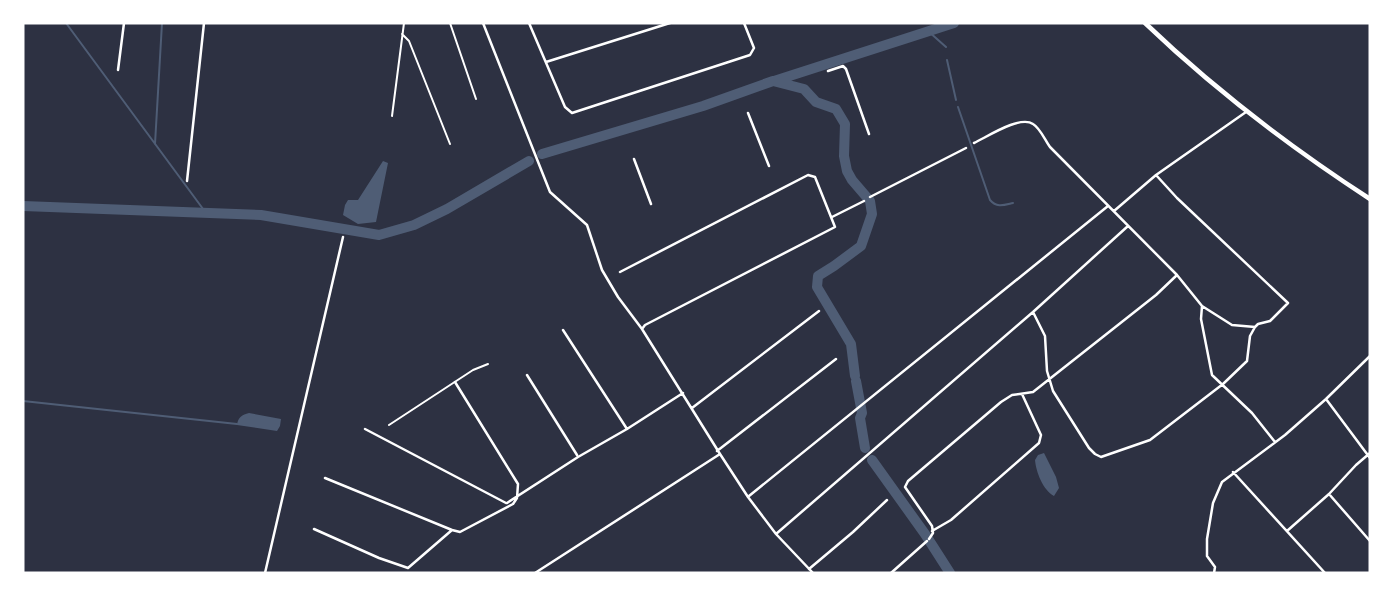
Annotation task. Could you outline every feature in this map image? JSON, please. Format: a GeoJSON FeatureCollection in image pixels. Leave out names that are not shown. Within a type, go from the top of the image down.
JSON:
{"type":"FeatureCollection","features":[{"type":"Feature","properties":{"kind":"highway"},"geometry":{"type":"LineString","coordinates":[[1145,23],[1246,112],[1370,199]]}},
{"type":"Feature","properties":{"kind":"street"},"geometry":{"type":"LineString","coordinates":[[118,70],[124,23]]}},
{"type":"Feature","properties":{"kind":"street"},"geometry":{"type":"LineString","coordinates":[[187,181],[204,23]]}},
{"type":"Feature","properties":{"kind":"street"},"geometry":{"type":"LineString","coordinates":[[483,23],[550,192],[587,225],[601,270],[642,329],[718,453],[776,534],[813,573]]}},
{"type":"Feature","properties":{"kind":"street"},"geometry":{"type":"LineString","coordinates":[[529,23],[565,107],[572,113],[750,55],[754,48],[744,23]]}},
{"type":"Feature","properties":{"kind":"street"},"geometry":{"type":"LineString","coordinates":[[547,62],[670,23]]}},
{"type":"Feature","properties":{"kind":"street"},"geometry":{"type":"LineString","coordinates":[[828,71],[843,66],[846,69],[869,134]]}},
{"type":"Feature","properties":{"kind":"street"},"geometry":{"type":"LineString","coordinates":[[1114,211],[1156,174],[1246,112]]}},
{"type":"Feature","properties":{"kind":"street"},"geometry":{"type":"LineString","coordinates":[[748,113],[769,166]]}},
{"type":"Feature","properties":{"kind":"street"},"geometry":{"type":"LineString","coordinates":[[974,143],[1018,121],[1028,121],[1036,125],[1049,147],[1177,275],[1202,306],[1232,325],[1255,327],[1270,321],[1288,303],[1177,198],[1156,174]]}},
{"type":"Feature","properties":{"kind":"street"},"geometry":{"type":"LineString","coordinates":[[870,197],[966,148]]}},
{"type":"Feature","properties":{"kind":"street"},"geometry":{"type":"LineString","coordinates":[[634,159],[651,204]]}},
{"type":"Feature","properties":{"kind":"street"},"geometry":{"type":"LineString","coordinates":[[620,272],[808,175],[815,177],[832,217],[835,228],[645,325],[642,329]]}},
{"type":"Feature","properties":{"kind":"street"},"geometry":{"type":"LineString","coordinates":[[832,217],[864,201]]}},
{"type":"Feature","properties":{"kind":"street"},"geometry":{"type":"LineString","coordinates":[[748,497],[1108,206]]}},
{"type":"Feature","properties":{"kind":"street"},"geometry":{"type":"LineString","coordinates":[[776,534],[1033,312],[1128,226]]}},
{"type":"Feature","properties":{"kind":"street"},"geometry":{"type":"LineString","coordinates":[[265,573],[343,237]]}},
{"type":"Feature","properties":{"kind":"street"},"geometry":{"type":"LineString","coordinates":[[891,573],[933,533],[932,526],[905,487],[908,481],[1002,402],[1012,395],[1033,392],[1156,295],[1177,275]]}},
{"type":"Feature","properties":{"kind":"street"},"geometry":{"type":"LineString","coordinates":[[1202,306],[1201,318],[1212,375],[1252,413],[1275,442]]}},
{"type":"Feature","properties":{"kind":"street"},"geometry":{"type":"LineString","coordinates":[[692,408],[819,311]]}},
{"type":"Feature","properties":{"kind":"street"},"geometry":{"type":"LineString","coordinates":[[1033,312],[1045,336],[1048,380],[1089,448],[1101,457],[1150,440],[1223,384],[1247,361],[1250,336],[1255,327]]}},
{"type":"Feature","properties":{"kind":"street"},"geometry":{"type":"LineString","coordinates":[[563,330],[626,429]]}},
{"type":"Feature","properties":{"kind":"street"},"geometry":{"type":"LineString","coordinates":[[1214,573],[1215,567],[1207,556],[1207,539],[1213,503],[1222,482],[1326,399],[1370,356]]}},
{"type":"Feature","properties":{"kind":"street"},"geometry":{"type":"LineString","coordinates":[[535,573],[718,453],[836,359]]}},
{"type":"Feature","properties":{"kind":"street"},"geometry":{"type":"LineString","coordinates":[[527,375],[578,457]]}},
{"type":"Feature","properties":{"kind":"street"},"geometry":{"type":"LineString","coordinates":[[325,478],[460,532],[513,505],[517,498],[518,484],[455,382]]}},
{"type":"Feature","properties":{"kind":"street"},"geometry":{"type":"LineString","coordinates":[[507,503],[682,393]]}},
{"type":"Feature","properties":{"kind":"street"},"geometry":{"type":"LineString","coordinates":[[932,531],[951,520],[1039,443],[1041,435],[1022,394]]}},
{"type":"Feature","properties":{"kind":"street"},"geometry":{"type":"LineString","coordinates":[[1287,531],[1329,494],[1356,464],[1369,455],[1326,399]]}},
{"type":"Feature","properties":{"kind":"street"},"geometry":{"type":"LineString","coordinates":[[365,429],[513,505]]}},
{"type":"Feature","properties":{"kind":"street"},"geometry":{"type":"LineString","coordinates":[[1233,472],[1325,573]]}},
{"type":"Feature","properties":{"kind":"street"},"geometry":{"type":"LineString","coordinates":[[1329,494],[1370,541]]}},
{"type":"Feature","properties":{"kind":"street"},"geometry":{"type":"LineString","coordinates":[[809,569],[887,500]]}},
{"type":"Feature","properties":{"kind":"street"},"geometry":{"type":"LineString","coordinates":[[314,529],[408,568],[452,530]]}},
{"type":"Feature","properties":{"kind":"lane"},"geometry":{"type":"LineString","coordinates":[[393,116],[404,23]]}},
{"type":"Feature","properties":{"kind":"lane"},"geometry":{"type":"LineString","coordinates":[[450,23],[476,99]]}},
{"type":"Feature","properties":{"kind":"lane"},"geometry":{"type":"LineString","coordinates":[[402,34],[409,41],[450,144]]}},
{"type":"Feature","properties":{"kind":"lane"},"geometry":{"type":"LineString","coordinates":[[389,425],[488,363]]}},
{"type":"Feature","properties":{"kind":"water"},"geometry":{"type":"Polygon","coordinates":[[[383,161],[388,163],[376,222],[358,224],[343,215],[345,205],[348,200],[358,200],[383,161]]]}},
{"type":"Feature","properties":{"kind":"water"},"geometry":{"type":"Polygon","coordinates":[[[249,413],[281,419],[280,426],[277,431],[237,425],[241,417],[249,413]]]}},
{"type":"Feature","properties":{"kind":"water"},"geometry":{"type":"Polygon","coordinates":[[[1044,453],[1059,488],[1054,496],[1043,485],[1036,465],[1038,455],[1044,453]]]}},
{"type":"Feature","properties":{"kind":"waterway"},"geometry":{"type":"LineString","coordinates":[[66,23],[206,213]]}},
{"type":"Feature","properties":{"kind":"waterway"},"geometry":{"type":"LineString","coordinates":[[155,144],[162,23]]}},
{"type":"Feature","properties":{"kind":"waterway"},"geometry":{"type":"LineString","coordinates":[[774,81],[954,23]]}},
{"type":"Feature","properties":{"kind":"waterway"},"geometry":{"type":"LineString","coordinates":[[928,31],[946,47]]}},
{"type":"Feature","properties":{"kind":"waterway"},"geometry":{"type":"LineString","coordinates":[[947,60],[956,100]]}},
{"type":"Feature","properties":{"kind":"waterway"},"geometry":{"type":"LineString","coordinates":[[542,154],[703,106],[773,81],[804,89],[816,102],[836,109],[845,124],[844,156],[847,171],[870,201],[872,214],[861,246],[818,276],[817,287],[851,344],[855,376]]}},
{"type":"Feature","properties":{"kind":"waterway"},"geometry":{"type":"LineString","coordinates":[[958,107],[990,200],[998,205],[1013,203]]}},
{"type":"Feature","properties":{"kind":"waterway"},"geometry":{"type":"LineString","coordinates":[[23,206],[261,215],[379,235],[414,225],[447,209],[529,161]]}},
{"type":"Feature","properties":{"kind":"waterway"},"geometry":{"type":"LineString","coordinates":[[856,381],[865,448]]}},
{"type":"Feature","properties":{"kind":"waterway"},"geometry":{"type":"LineString","coordinates":[[23,401],[237,424]]}},
{"type":"Feature","properties":{"kind":"waterway"},"geometry":{"type":"LineString","coordinates":[[872,460],[950,573]]}}]}
